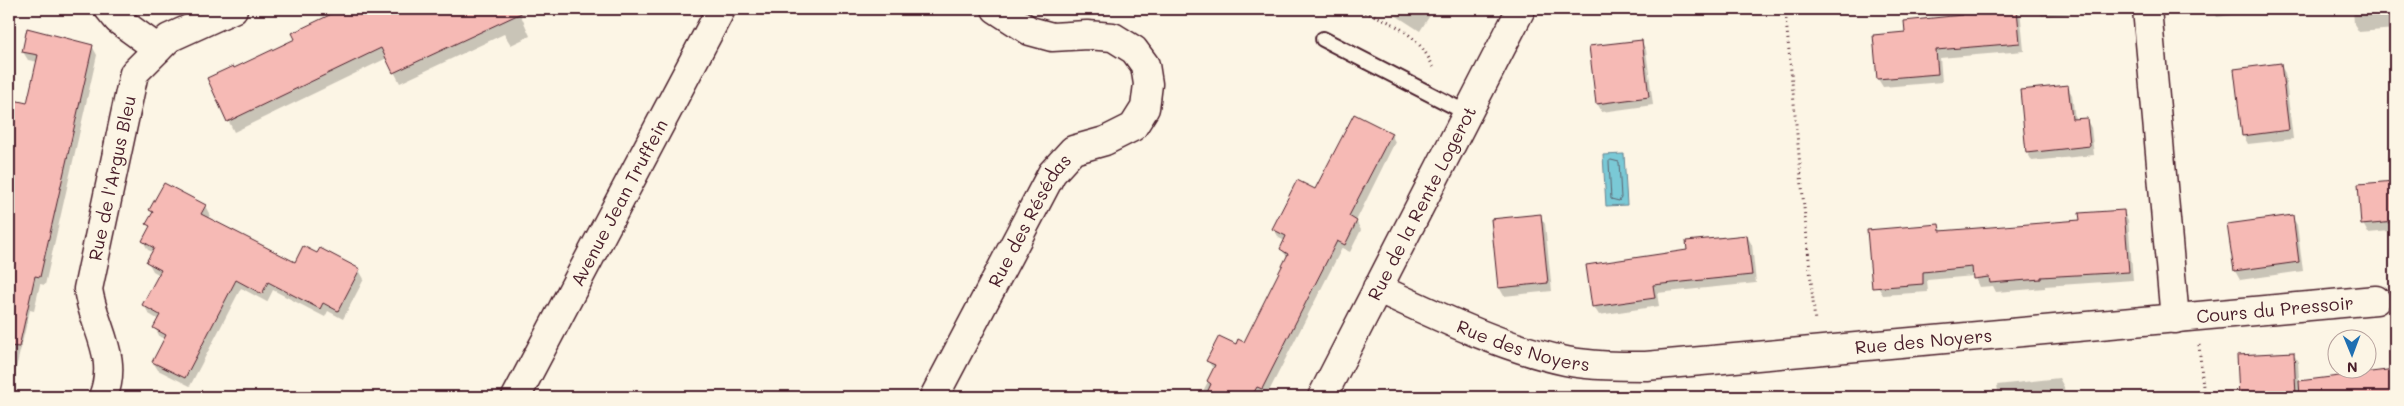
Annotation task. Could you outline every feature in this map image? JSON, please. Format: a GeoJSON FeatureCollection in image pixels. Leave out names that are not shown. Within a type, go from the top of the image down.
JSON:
{"type":"FeatureCollection","features":[{"type":"Feature","properties":{"kind":"street"},"geometry":{"type":"LineString","coordinates":[[108,9],[118,20],[158,49]]}},
{"type":"Feature","properties":{"kind":"street","name":"Rue de l'Argus Bleu"},"geometry":{"type":"LineString","coordinates":[[103,397],[108,384],[110,362],[104,338],[91,308],[88,289],[134,74],[169,38],[233,9]]}},
{"type":"Feature","properties":{"kind":"street","name":"Avenue Jean Truffein"},"geometry":{"type":"LineString","coordinates":[[516,397],[721,9]]}},
{"type":"Feature","properties":{"kind":"street","name":"Rue des Résédas"},"geometry":{"type":"LineString","coordinates":[[934,397],[1052,173],[1073,150],[1104,141],[1133,127],[1145,108],[1148,84],[1145,65],[1134,50],[1113,37],[1087,35],[1052,38],[1030,31],[996,9]]}},
{"type":"Feature","properties":{"kind":"street","name":"Rue de la Rente Logerot"},"geometry":{"type":"LineString","coordinates":[[1322,397],[1521,9]]}},
{"type":"Feature","properties":{"kind":"street"},"geometry":{"type":"LineString","coordinates":[[2146,9],[2186,318]]}},
{"type":"Feature","properties":{"kind":"street","name":"Rue des Noyers"},"geometry":{"type":"LineString","coordinates":[[1377,288],[1438,316],[1524,349],[1566,361],[1607,366],[1646,366],[2186,318]]}},
{"type":"Feature","properties":{"kind":"street","name":"Cours du Pressoir"},"geometry":{"type":"LineString","coordinates":[[2186,318],[2376,300]]}},
{"type":"Feature","properties":{"kind":"lane"},"geometry":{"type":"LineString","coordinates":[[1323,39],[1467,113]]}},
{"type":"Feature","properties":{"kind":"path"},"geometry":{"type":"LineString","coordinates":[[1355,9],[1388,21],[1406,31],[1421,44],[1434,71],[1436,97]]}},
{"type":"Feature","properties":{"kind":"path"},"geometry":{"type":"LineString","coordinates":[[1785,9],[1818,350]]}},
{"type":"Feature","properties":{"kind":"path"},"geometry":{"type":"LineString","coordinates":[[2186,318],[2204,397]]}},
{"type":"Feature","properties":{"kind":"water"},"geometry":{"type":"Polygon","coordinates":[[[1624,154],[1627,205],[1606,206],[1603,155],[1624,154]]]}},
{"type":"Feature","properties":{"kind":"building"},"geometry":{"type":"Polygon","coordinates":[[[342,9],[530,9],[393,73],[381,48],[227,122],[207,78],[233,66],[234,68],[295,39],[292,33],[342,9]]]}},
{"type":"Feature","properties":{"kind":"building"},"geometry":{"type":"Polygon","coordinates":[[[1961,9],[2017,9],[2020,43],[1936,50],[1938,74],[1877,79],[1873,35],[1905,32],[1904,21],[1962,15],[1961,9]]]}},
{"type":"Feature","properties":{"kind":"building"},"geometry":{"type":"Polygon","coordinates":[[[27,28],[93,45],[40,277],[35,276],[19,347],[9,346],[9,99],[27,103],[38,55],[22,52],[27,28]]]}},
{"type":"Feature","properties":{"kind":"building"},"geometry":{"type":"Polygon","coordinates":[[[1642,40],[1649,97],[1596,104],[1589,46],[1642,40]]]}},
{"type":"Feature","properties":{"kind":"building"},"geometry":{"type":"Polygon","coordinates":[[[2281,63],[2289,130],[2242,136],[2234,69],[2281,63]]]}},
{"type":"Feature","properties":{"kind":"building"},"geometry":{"type":"Polygon","coordinates":[[[2068,85],[2072,119],[2087,118],[2090,146],[2026,153],[2020,90],[2068,85]]]}},
{"type":"Feature","properties":{"kind":"building"},"geometry":{"type":"Polygon","coordinates":[[[1354,114],[1392,133],[1349,216],[1357,221],[1345,245],[1337,241],[1262,389],[1257,387],[1251,397],[1205,397],[1211,384],[1207,381],[1215,365],[1206,361],[1219,336],[1236,344],[1238,339],[1244,342],[1288,254],[1280,249],[1286,236],[1272,229],[1297,180],[1315,189],[1354,114]]]}},
{"type":"Feature","properties":{"kind":"building"},"geometry":{"type":"Polygon","coordinates":[[[2395,181],[2395,222],[2361,225],[2358,184],[2395,181]]]}},
{"type":"Feature","properties":{"kind":"building"},"geometry":{"type":"Polygon","coordinates":[[[164,183],[206,205],[201,214],[295,262],[303,246],[317,253],[320,248],[360,269],[338,311],[323,303],[320,309],[268,282],[262,294],[236,280],[185,378],[152,362],[166,335],[153,328],[160,315],[142,305],[161,270],[146,262],[154,248],[142,241],[150,226],[146,224],[153,212],[149,210],[164,183]]]}},
{"type":"Feature","properties":{"kind":"building"},"geometry":{"type":"Polygon","coordinates":[[[2124,210],[2129,272],[2041,277],[2041,279],[1990,283],[1989,277],[1973,279],[1972,267],[1923,272],[1923,284],[1872,288],[1867,230],[1939,224],[1940,231],[2080,220],[2079,213],[2124,210]]]}},
{"type":"Feature","properties":{"kind":"building"},"geometry":{"type":"Polygon","coordinates":[[[1541,214],[1548,283],[1498,288],[1491,219],[1541,214]]]}},
{"type":"Feature","properties":{"kind":"building"},"geometry":{"type":"Polygon","coordinates":[[[2293,215],[2299,262],[2234,271],[2227,224],[2293,215]]]}},
{"type":"Feature","properties":{"kind":"building"},"geometry":{"type":"Polygon","coordinates":[[[1747,235],[1752,275],[1653,285],[1655,298],[1592,307],[1586,265],[1687,250],[1686,241],[1747,235]]]}},
{"type":"Feature","properties":{"kind":"building"},"geometry":{"type":"Polygon","coordinates":[[[2294,352],[2296,397],[2239,397],[2237,355],[2294,352]]]}},
{"type":"Feature","properties":{"kind":"building"},"geometry":{"type":"Polygon","coordinates":[[[2395,369],[2395,397],[2300,397],[2299,381],[2326,378],[2376,378],[2376,371],[2395,369]]]}}]}
